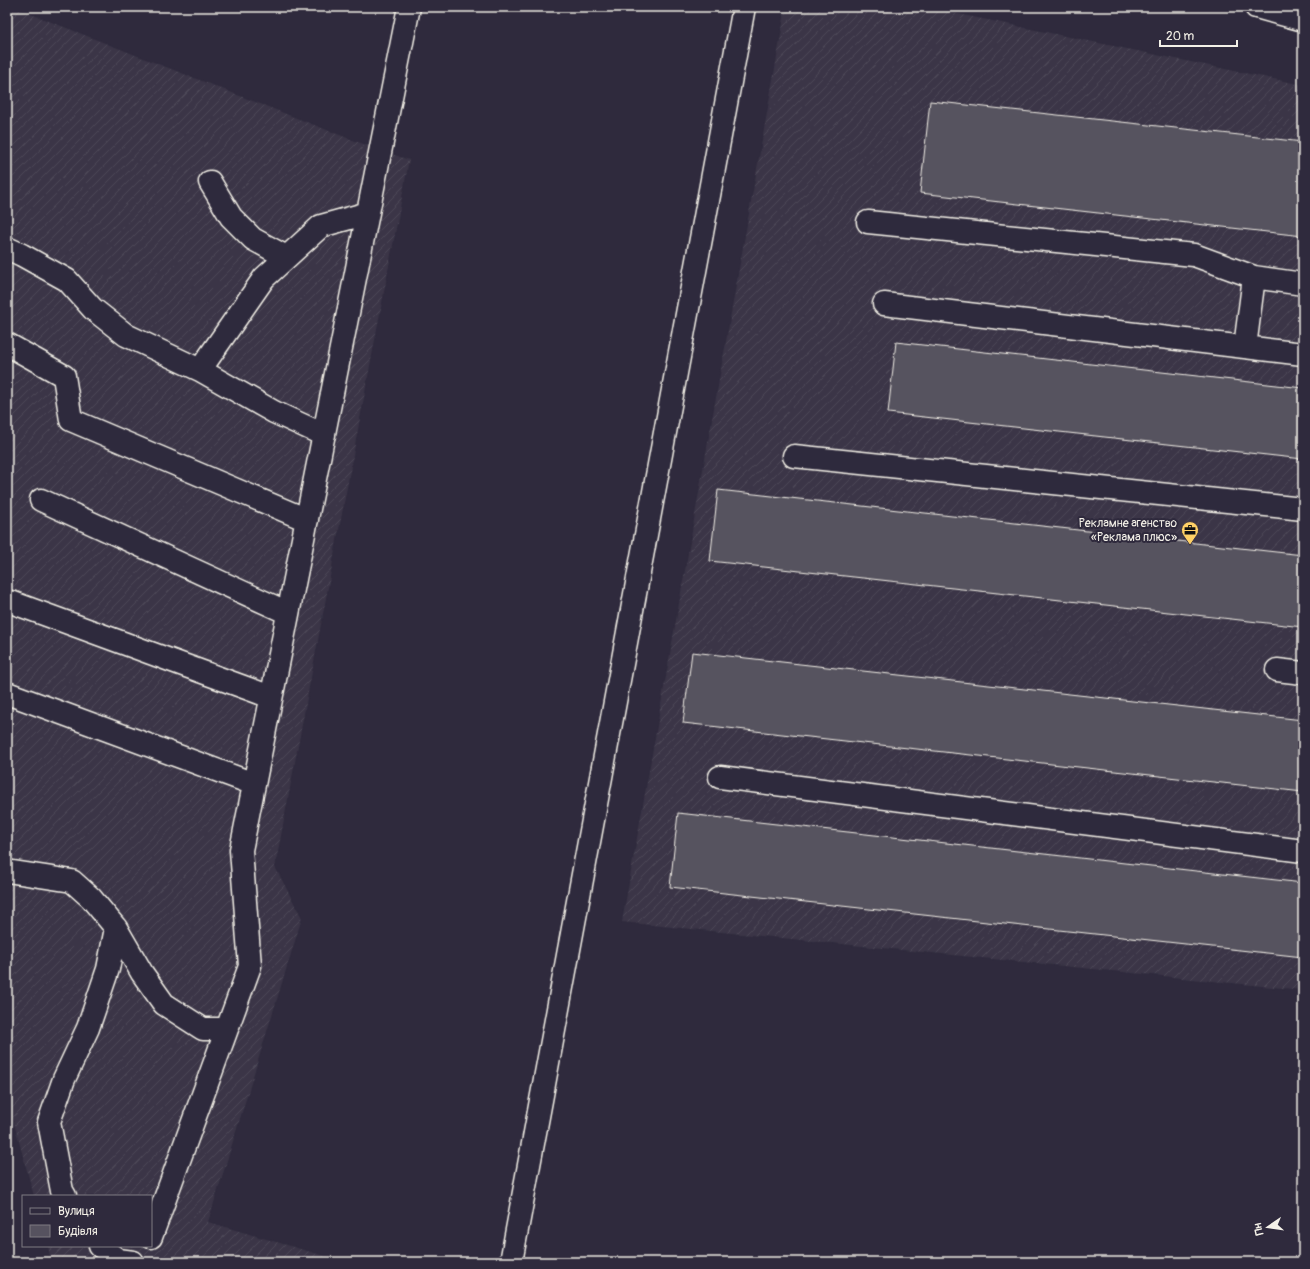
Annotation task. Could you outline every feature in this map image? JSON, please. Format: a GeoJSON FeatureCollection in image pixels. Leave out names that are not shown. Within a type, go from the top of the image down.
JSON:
{"type":"FeatureCollection","features":[{"type":"Feature","properties":{"kind":"main road"},"geometry":{"type":"LineString","coordinates":[[152,1234],[250,966],[241,850],[409,7]]}},
{"type":"Feature","properties":{"kind":"main road"},"geometry":{"type":"LineString","coordinates":[[511,1262],[744,7]]}},
{"type":"Feature","properties":{"kind":"main road"},"geometry":{"type":"LineString","coordinates":[[1256,7],[1303,20]]}},
{"type":"Feature","properties":{"kind":"main road"},"geometry":{"type":"LineString","coordinates":[[210,182],[231,217],[252,239],[286,257]]}},
{"type":"Feature","properties":{"kind":"main road"},"geometry":{"type":"LineString","coordinates":[[200,370],[264,278],[286,257],[321,226],[368,213]]}},
{"type":"Feature","properties":{"kind":"main road"},"geometry":{"type":"LineString","coordinates":[[868,222],[1194,255],[1254,277],[1303,284]]}},
{"type":"Feature","properties":{"kind":"main road"},"geometry":{"type":"LineString","coordinates":[[7,248],[22,254],[67,280],[93,309],[126,335],[200,370],[274,412],[324,435]]}},
{"type":"Feature","properties":{"kind":"main road"},"geometry":{"type":"LineString","coordinates":[[1245,347],[1254,277]]}},
{"type":"Feature","properties":{"kind":"main road"},"geometry":{"type":"LineString","coordinates":[[884,304],[1303,354]]}},
{"type":"Feature","properties":{"kind":"main road"},"geometry":{"type":"LineString","coordinates":[[7,344],[64,376],[71,420],[307,520]]}},
{"type":"Feature","properties":{"kind":"main road"},"geometry":{"type":"LineString","coordinates":[[794,456],[1303,508]]}},
{"type":"Feature","properties":{"kind":"main road"},"geometry":{"type":"LineString","coordinates":[[41,500],[288,613]]}},
{"type":"Feature","properties":{"kind":"main road"},"geometry":{"type":"LineString","coordinates":[[11,602],[271,697]]}},
{"type":"Feature","properties":{"kind":"main road"},"geometry":{"type":"LineString","coordinates":[[1277,670],[1303,673]]}},
{"type":"Feature","properties":{"kind":"main road"},"geometry":{"type":"LineString","coordinates":[[7,693],[254,784]]}},
{"type":"Feature","properties":{"kind":"main road"},"geometry":{"type":"LineString","coordinates":[[720,777],[1303,851]]}},
{"type":"Feature","properties":{"kind":"main road"},"geometry":{"type":"LineString","coordinates":[[7,871],[72,881],[91,898],[116,928],[142,974],[164,1004],[203,1029],[227,1029]]}},
{"type":"Feature","properties":{"kind":"main road"},"geometry":{"type":"LineString","coordinates":[[64,1195],[62,1191],[50,1122],[64,1079],[88,1028],[108,969],[116,928]]}},
{"type":"Feature","properties":{"kind":"main road"},"geometry":{"type":"LineString","coordinates":[[101,1247],[118,1260],[133,1262]]}},
{"type":"Feature","properties":{"kind":"main road"},"geometry":{"type":"LineString","coordinates":[[142,1262],[148,1247]]}},
{"type":"Feature","properties":{"kind":"shaded area"},"geometry":{"type":"Polygon","coordinates":[[[7,7],[13,7],[355,141],[409,160],[275,867],[302,918],[208,1222],[345,1262],[51,1262],[48,1247],[152,1247],[152,1195],[34,1195],[7,1098],[7,7]]]}},
{"type":"Feature","properties":{"kind":"shaded area"},"geometry":{"type":"Polygon","coordinates":[[[786,7],[924,7],[1303,85],[1303,990],[622,922],[786,7]]]}},
{"type":"Feature","properties":{"kind":"building"},"geometry":{"type":"Polygon","coordinates":[[[930,101],[1303,142],[1303,236],[920,193],[930,101]]]}},
{"type":"Feature","properties":{"kind":"building"},"geometry":{"type":"Polygon","coordinates":[[[896,342],[1303,388],[1303,459],[888,413],[896,342]]]}},
{"type":"Feature","properties":{"kind":"building"},"geometry":{"type":"Polygon","coordinates":[[[718,490],[1303,555],[1303,627],[710,561],[718,490]]]}},
{"type":"Feature","properties":{"kind":"building"},"geometry":{"type":"Polygon","coordinates":[[[692,652],[1303,720],[1303,792],[683,723],[692,652]]]}},
{"type":"Feature","properties":{"kind":"building"},"geometry":{"type":"Polygon","coordinates":[[[678,813],[1303,883],[1303,957],[670,887],[678,813]]]}},
{"type":"Feature","properties":{"kind":"place","name":"Рекламне агенство «Реклама плюс»"},"geometry":{"type":"Point","coordinates":[1190,545]}}]}
